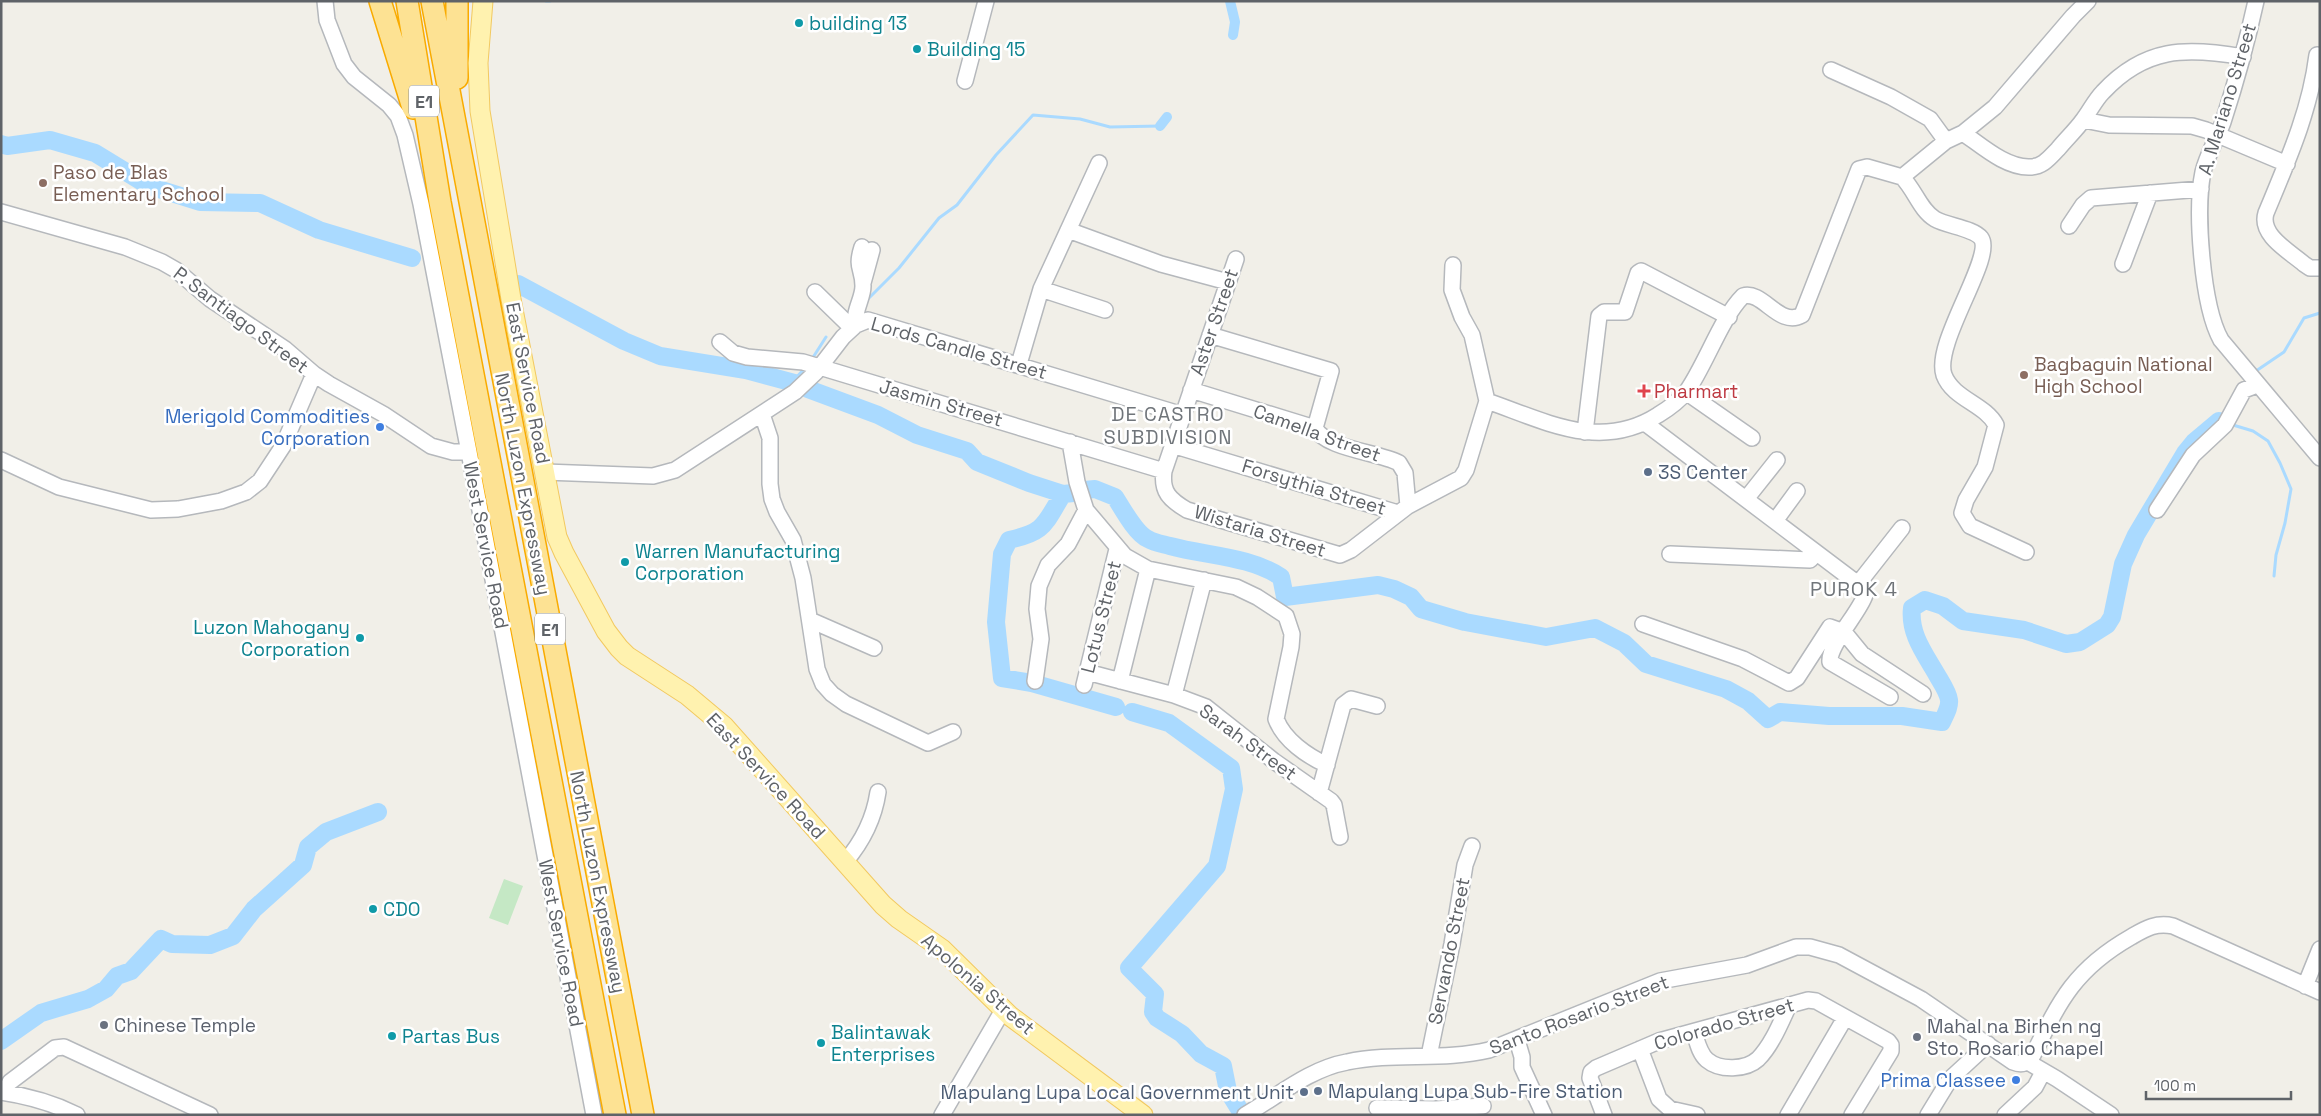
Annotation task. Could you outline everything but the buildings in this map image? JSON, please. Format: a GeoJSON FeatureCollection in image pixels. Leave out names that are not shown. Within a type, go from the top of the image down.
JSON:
{"type":"FeatureCollection","features":[{"type":"Feature","properties":{"kind":"highway"},"geometry":{"type":"LineString","coordinates":[[380,1],[440,202]]}},
{"type":"Feature","properties":{"kind":"highway","name":"North Luzon Expressway"},"geometry":{"type":"LineString","coordinates":[[407,1],[440,202],[615,1115]]}},
{"type":"Feature","properties":{"kind":"highway","name":"North Luzon Expressway"},"geometry":{"type":"LineString","coordinates":[[432,1],[642,1115]]}},
{"type":"Feature","properties":{"kind":"highway"},"geometry":{"type":"LineString","coordinates":[[457,1],[456,77],[461,159]]}},
{"type":"Feature","properties":{"kind":"main road","name":"East Service Road"},"geometry":{"type":"LineString","coordinates":[[483,1],[477,87],[480,112],[511,299],[557,537],[606,631],[627,656],[687,695],[724,726],[845,862]]}},
{"type":"Feature","properties":{"kind":"main road","name":"Apolonia Street"},"geometry":{"type":"LineString","coordinates":[[845,862],[883,906],[942,949],[1003,1010],[1143,1115]]}},
{"type":"Feature","properties":{"kind":"street","name":"West Service Road"},"geometry":{"type":"LineString","coordinates":[[325,1],[327,20],[344,64],[354,77],[389,105],[398,116],[405,135],[421,204],[469,452],[594,1115]]}},
{"type":"Feature","properties":{"kind":"street"},"geometry":{"type":"LineString","coordinates":[[965,81],[979,35],[986,1]]}},
{"type":"Feature","properties":{"kind":"street"},"geometry":{"type":"LineString","coordinates":[[1902,177],[1946,141],[1963,133],[1995,108],[2072,16],[2088,1]]}},
{"type":"Feature","properties":{"kind":"street","name":"A. Mariano Street"},"geometry":{"type":"LineString","coordinates":[[2256,1],[2243,57],[2218,135],[2203,170],[2201,189],[2204,270],[2208,305],[2214,327],[2221,340],[2252,380],[2320,458]]}},
{"type":"Feature","properties":{"kind":"street"},"geometry":{"type":"LineString","coordinates":[[1963,133],[1990,153],[2018,166],[2032,167],[2045,163],[2084,120],[2102,93],[2118,77],[2141,61],[2172,52],[2195,51],[2243,57]]}},
{"type":"Feature","properties":{"kind":"street"},"geometry":{"type":"LineString","coordinates":[[2317,55],[2316,85],[2303,124],[2266,213],[2264,224],[2270,234],[2304,264],[2310,268],[2320,268]]}},
{"type":"Feature","properties":{"kind":"street"},"geometry":{"type":"LineString","coordinates":[[1831,70],[1891,97],[1930,119],[1946,141]]}},
{"type":"Feature","properties":{"kind":"street"},"geometry":{"type":"LineString","coordinates":[[2084,120],[2109,126],[2192,126],[2287,164]]}},
{"type":"Feature","properties":{"kind":"street"},"geometry":{"type":"LineString","coordinates":[[1019,364],[1041,289],[1099,163]]}},
{"type":"Feature","properties":{"kind":"street"},"geometry":{"type":"LineString","coordinates":[[1487,400],[1585,432],[1614,433],[1645,423],[1672,406],[1686,392],[1738,300],[1747,294],[1786,317],[1795,318],[1802,315],[1859,169],[1867,166],[1902,177],[1928,214],[1936,220],[1977,234],[1982,239],[1983,246],[1977,270],[1944,354],[1944,374],[1949,384],[1963,398],[1992,417],[1996,424],[1985,467],[1966,500],[1962,513],[1970,526],[2026,552]]}},
{"type":"Feature","properties":{"kind":"street"},"geometry":{"type":"LineString","coordinates":[[2069,226],[2083,205],[2091,198],[2201,189]]}},
{"type":"Feature","properties":{"kind":"street"},"geometry":{"type":"LineString","coordinates":[[2123,264],[2150,193]]}},
{"type":"Feature","properties":{"kind":"street","name":"P. Santiago Street"},"geometry":{"type":"LineString","coordinates":[[1,212],[126,247],[162,262],[176,270],[210,299],[285,348],[314,374],[431,446],[453,452],[469,452]]}},
{"type":"Feature","properties":{"kind":"street"},"geometry":{"type":"LineString","coordinates":[[1068,230],[1161,264],[1228,282]]}},
{"type":"Feature","properties":{"kind":"street"},"geometry":{"type":"LineString","coordinates":[[854,326],[863,284],[858,264],[867,248]]}},
{"type":"Feature","properties":{"kind":"street","name":"Aster Street"},"geometry":{"type":"LineString","coordinates":[[1164,471],[1236,258]]}},
{"type":"Feature","properties":{"kind":"street"},"geometry":{"type":"LineString","coordinates":[[1403,509],[1461,478],[1466,470],[1487,400],[1472,334],[1462,317],[1452,290],[1453,265]]}},
{"type":"Feature","properties":{"kind":"street"},"geometry":{"type":"LineString","coordinates":[[1585,432],[1598,316],[1604,312],[1625,312],[1638,273],[1641,271],[1729,316]]}},
{"type":"Feature","properties":{"kind":"street"},"geometry":{"type":"LineString","coordinates":[[1041,289],[1105,310]]}},
{"type":"Feature","properties":{"kind":"street"},"geometry":{"type":"LineString","coordinates":[[815,292],[854,326]]}},
{"type":"Feature","properties":{"kind":"street","name":"Lords Candle Street"},"geometry":{"type":"LineString","coordinates":[[545,472],[659,476],[674,470],[795,392],[854,326],[864,320],[874,320],[1183,415]]}},
{"type":"Feature","properties":{"kind":"street"},"geometry":{"type":"LineString","coordinates":[[1210,335],[1331,371],[1316,428]]}},
{"type":"Feature","properties":{"kind":"street","name":"Jasmin Street"},"geometry":{"type":"LineString","coordinates":[[720,342],[733,353],[747,357],[803,362],[1164,471]]}},
{"type":"Feature","properties":{"kind":"street"},"geometry":{"type":"LineString","coordinates":[[1,460],[59,487],[151,510],[178,509],[221,501],[246,492],[260,481],[283,446],[314,374]]}},
{"type":"Feature","properties":{"kind":"street"},"geometry":{"type":"LineString","coordinates":[[2157,510],[2164,487],[2184,457],[2225,426],[2244,390],[2252,380]]}},
{"type":"Feature","properties":{"kind":"street","name":"Camella Street"},"geometry":{"type":"LineString","coordinates":[[1191,390],[1316,428],[1318,434],[1332,442],[1399,463],[1405,473],[1403,509]]}},
{"type":"Feature","properties":{"kind":"street"},"geometry":{"type":"LineString","coordinates":[[1686,392],[1752,438]]}},
{"type":"Feature","properties":{"kind":"street"},"geometry":{"type":"LineString","coordinates":[[762,414],[770,438],[770,484],[772,499],[793,540],[810,620],[817,669],[823,684],[832,694],[846,704],[928,742],[953,732]]}},
{"type":"Feature","properties":{"kind":"street"},"geometry":{"type":"LineString","coordinates":[[1645,423],[1858,584],[1859,590],[1865,595],[1864,600],[1847,623],[1844,632],[1830,655],[1830,662],[1890,697]]}},
{"type":"Feature","properties":{"kind":"street"},"geometry":{"type":"LineString","coordinates":[[1070,442],[1077,482],[1086,510],[1117,549],[1131,560],[1148,569],[1236,587],[1257,597],[1286,616],[1292,634],[1292,647],[1276,719],[1283,732],[1300,749],[1327,765]]}},
{"type":"Feature","properties":{"kind":"street","name":"Forsythia Street"},"geometry":{"type":"LineString","coordinates":[[1172,445],[1403,509]]}},
{"type":"Feature","properties":{"kind":"street"},"geometry":{"type":"LineString","coordinates":[[1746,499],[1777,460]]}},
{"type":"Feature","properties":{"kind":"street","name":"Wistaria Street"},"geometry":{"type":"LineString","coordinates":[[1164,471],[1162,481],[1168,496],[1188,510],[1340,555],[1351,550],[1403,509]]}},
{"type":"Feature","properties":{"kind":"street"},"geometry":{"type":"LineString","coordinates":[[1775,521],[1797,491]]}},
{"type":"Feature","properties":{"kind":"street"},"geometry":{"type":"LineString","coordinates":[[1035,681],[1041,639],[1037,608],[1039,586],[1048,565],[1068,544],[1086,510]]}},
{"type":"Feature","properties":{"kind":"street"},"geometry":{"type":"LineString","coordinates":[[1858,584],[1902,528]]}},
{"type":"Feature","properties":{"kind":"street","name":"Lotus Street"},"geometry":{"type":"LineString","coordinates":[[1086,678],[1117,549]]}},
{"type":"Feature","properties":{"kind":"street"},"geometry":{"type":"LineString","coordinates":[[1670,554],[1810,560],[1817,553]]}},
{"type":"Feature","properties":{"kind":"street"},"geometry":{"type":"LineString","coordinates":[[1120,681],[1148,569]]}},
{"type":"Feature","properties":{"kind":"street"},"geometry":{"type":"LineString","coordinates":[[1174,695],[1204,580]]}},
{"type":"Feature","properties":{"kind":"street"},"geometry":{"type":"LineString","coordinates":[[810,620],[874,648]]}},
{"type":"Feature","properties":{"kind":"street"},"geometry":{"type":"LineString","coordinates":[[1643,624],[1743,659],[1789,683],[1797,678],[1830,627],[1844,632],[1862,654],[1923,694]]}},
{"type":"Feature","properties":{"kind":"street","name":"Sarah Street"},"geometry":{"type":"LineString","coordinates":[[1086,678],[1120,681],[1174,695],[1206,708],[1331,800],[1334,805],[1340,838]]}},
{"type":"Feature","properties":{"kind":"street","name":"Sarah Street"},"geometry":{"type":"LineString","coordinates":[[1320,793],[1343,705],[1351,699],[1377,706]]}},
{"type":"Feature","properties":{"kind":"street"},"geometry":{"type":"LineString","coordinates":[[845,862],[863,838],[872,820],[878,792]]}},
{"type":"Feature","properties":{"kind":"street","name":"Servando Street"},"geometry":{"type":"LineString","coordinates":[[1429,1056],[1452,944],[1465,865],[1472,846]]}},
{"type":"Feature","properties":{"kind":"street"},"geometry":{"type":"LineString","coordinates":[[2111,1115],[2058,1079],[2028,1062],[2059,1003],[2080,974],[2117,945],[2159,924],[2173,926],[2320,992]]}},
{"type":"Feature","properties":{"kind":"street","name":"Santo Rosario Street"},"geometry":{"type":"LineString","coordinates":[[1245,1115],[1294,1084],[1333,1066],[1349,1061],[1470,1054],[1511,1042],[1660,981],[1747,966],[1796,948],[1810,947],[1833,953],[1879,976],[1944,1013],[2013,1062],[2020,1065],[2028,1062]]}},
{"type":"Feature","properties":{"kind":"street"},"geometry":{"type":"LineString","coordinates":[[2305,986],[2320,949]]}},
{"type":"Feature","properties":{"kind":"street","name":"Colorado Street"},"geometry":{"type":"LineString","coordinates":[[1604,1115],[1590,1078],[1591,1072],[1596,1068],[1659,1041],[1808,1000],[1816,1001],[1888,1041],[1892,1048],[1852,1115]]}},
{"type":"Feature","properties":{"kind":"street"},"geometry":{"type":"LineString","coordinates":[[1694,1032],[1699,1048],[1708,1060],[1719,1066],[1733,1068],[1746,1066],[1758,1060],[1768,1047],[1789,1004]]}},
{"type":"Feature","properties":{"kind":"street"},"geometry":{"type":"LineString","coordinates":[[942,1115],[1003,1010]]}},
{"type":"Feature","properties":{"kind":"street"},"geometry":{"type":"LineString","coordinates":[[1788,1115],[1845,1018]]}},
{"type":"Feature","properties":{"kind":"street"},"geometry":{"type":"LineString","coordinates":[[1511,1042],[1522,1057],[1522,1067],[1544,1115]]}},
{"type":"Feature","properties":{"kind":"street"},"geometry":{"type":"LineString","coordinates":[[1928,1115],[1950,1078],[1988,1044]]}},
{"type":"Feature","properties":{"kind":"street"},"geometry":{"type":"LineString","coordinates":[[77,1115],[59,1106],[3,1092],[10,1082],[55,1048],[64,1047],[210,1115]]}},
{"type":"Feature","properties":{"kind":"street"},"geometry":{"type":"LineString","coordinates":[[1640,1049],[1659,1099],[1670,1109],[1697,1115]]}},
{"type":"Feature","properties":{"kind":"street"},"geometry":{"type":"LineString","coordinates":[[2005,1115],[2035,1087],[2043,1072]]}},
{"type":"Feature","properties":{"kind":"street"},"geometry":{"type":"LineString","coordinates":[[1377,1108],[1437,1112],[1483,1106]]}},
{"type":"Feature","properties":{"kind":"green space"},"geometry":{"type":"Polygon","coordinates":[[[504,879],[523,886],[508,925],[489,918],[504,879]]]}},
{"type":"Feature","properties":{"kind":"waterway"},"geometry":{"type":"LineString","coordinates":[[1230,1],[1235,22],[1233,35]]}},
{"type":"Feature","properties":{"kind":"waterway"},"geometry":{"type":"LineString","coordinates":[[866,301],[899,268],[939,218],[957,205],[996,155],[1033,115],[1080,119],[1110,127],[1160,126]]}},
{"type":"Feature","properties":{"kind":"waterway"},"geometry":{"type":"LineString","coordinates":[[1160,126],[1167,117]]}},
{"type":"Feature","properties":{"kind":"waterway"},"geometry":{"type":"LineString","coordinates":[[1,144],[7,146],[50,140],[95,153],[149,186],[200,202],[260,203],[319,230],[412,258]]}},
{"type":"Feature","properties":{"kind":"waterway"},"geometry":{"type":"LineString","coordinates":[[518,284],[624,341],[660,356],[746,370],[798,384]]}},
{"type":"Feature","properties":{"kind":"waterway"},"geometry":{"type":"LineString","coordinates":[[2253,373],[2284,352],[2304,318],[2320,313]]}},
{"type":"Feature","properties":{"kind":"waterway"},"geometry":{"type":"LineString","coordinates":[[812,359],[826,337]]}},
{"type":"Feature","properties":{"kind":"waterway"},"geometry":{"type":"LineString","coordinates":[[793,381],[805,368]]}},
{"type":"Feature","properties":{"kind":"waterway"},"geometry":{"type":"LineString","coordinates":[[808,389],[878,415],[917,435],[967,451],[977,462],[1029,483],[1063,494],[1074,493]]}},
{"type":"Feature","properties":{"kind":"waterway"},"geometry":{"type":"LineString","coordinates":[[1084,490],[1095,489],[1115,497],[1139,532],[1151,540],[1184,549],[1227,557],[1269,570],[1281,577],[1285,597],[1378,585],[1394,589],[1411,597],[1421,609],[1465,622],[1546,637],[1595,628],[1624,643],[1646,664],[1726,689],[1748,701],[1768,719],[1780,712],[1829,716],[1902,716],[1942,722],[1949,705],[1949,700],[1944,687],[1915,635],[1912,608],[1925,600],[1943,606],[1963,621],[2024,630],[2066,644],[2080,642],[2107,625],[2112,617],[2123,564],[2136,535],[2185,453],[2194,442],[2219,421],[2224,422]]}},
{"type":"Feature","properties":{"kind":"waterway"},"geometry":{"type":"LineString","coordinates":[[2233,425],[2253,431],[2268,441],[2291,489],[2285,523],[2276,555],[2274,576]]}},
{"type":"Feature","properties":{"kind":"waterway"},"geometry":{"type":"LineString","coordinates":[[1063,494],[1043,525],[1030,534],[1009,540],[1002,554],[996,622],[1002,678],[1032,683],[1116,707]]}},
{"type":"Feature","properties":{"kind":"waterway"},"geometry":{"type":"LineString","coordinates":[[1132,712],[1169,723],[1231,768],[1234,789],[1217,866],[1129,968],[1155,994],[1153,1012],[1157,1018],[1182,1034],[1201,1054],[1223,1066],[1228,1091],[1241,1112]]}},
{"type":"Feature","properties":{"kind":"waterway"},"geometry":{"type":"LineString","coordinates":[[1,1041],[41,1013],[88,999],[106,989],[117,976],[131,971],[161,939],[172,944],[210,945],[233,936],[254,909],[303,865],[308,847],[326,832],[378,812]]}},
{"type":"Feature","properties":{"kind":"place","name":"building 13"},"geometry":{"type":"Point","coordinates":[799,23]}},
{"type":"Feature","properties":{"kind":"place","name":"Building 15"},"geometry":{"type":"Point","coordinates":[917,49]}},
{"type":"Feature","properties":{"kind":"place","name":"Paso de Blas Elementary School"},"geometry":{"type":"Point","coordinates":[43,183]}},
{"type":"Feature","properties":{"kind":"place","name":"Bagbaguin National High School"},"geometry":{"type":"Point","coordinates":[2024,375]}},
{"type":"Feature","properties":{"kind":"place","name":"Pharmart"},"geometry":{"type":"Point","coordinates":[1644,391]}},
{"type":"Feature","properties":{"kind":"place","name":"Merigold Commodities Corporation"},"geometry":{"type":"Point","coordinates":[380,427]}},
{"type":"Feature","properties":{"kind":"place","name":"3S Center"},"geometry":{"type":"Point","coordinates":[1648,472]}},
{"type":"Feature","properties":{"kind":"place","name":"Warren Manufacturing Corporation"},"geometry":{"type":"Point","coordinates":[625,562]}},
{"type":"Feature","properties":{"kind":"place","name":"Luzon Mahogany Corporation"},"geometry":{"type":"Point","coordinates":[360,638]}},
{"type":"Feature","properties":{"kind":"place","name":"CDO"},"geometry":{"type":"Point","coordinates":[373,909]}},
{"type":"Feature","properties":{"kind":"place","name":"Chinese Temple"},"geometry":{"type":"Point","coordinates":[104,1025]}},
{"type":"Feature","properties":{"kind":"place","name":"Partas Bus"},"geometry":{"type":"Point","coordinates":[392,1036]}},
{"type":"Feature","properties":{"kind":"place","name":"Mahal na Birhen ng Sto. Rosario Chapel"},"geometry":{"type":"Point","coordinates":[1917,1037]}},
{"type":"Feature","properties":{"kind":"place","name":"Balintawak Enterprises"},"geometry":{"type":"Point","coordinates":[821,1043]}},
{"type":"Feature","properties":{"kind":"place","name":"Prima Classee"},"geometry":{"type":"Point","coordinates":[2016,1080]}},
{"type":"Feature","properties":{"kind":"place","name":"Mapulang Lupa Sub-Fire Station"},"geometry":{"type":"Point","coordinates":[1318,1091]}},
{"type":"Feature","properties":{"kind":"place","name":"Mapulang Lupa Local Government Unit"},"geometry":{"type":"Point","coordinates":[1304,1092]}},
{"type":"Feature","properties":{"kind":"district","name":"DE CASTRO SUBDIVISION"},"geometry":{"type":"Point","coordinates":[1168,426]}},
{"type":"Feature","properties":{"kind":"district","name":"PUROK 4"},"geometry":{"type":"Point","coordinates":[1854,589]}}]}
